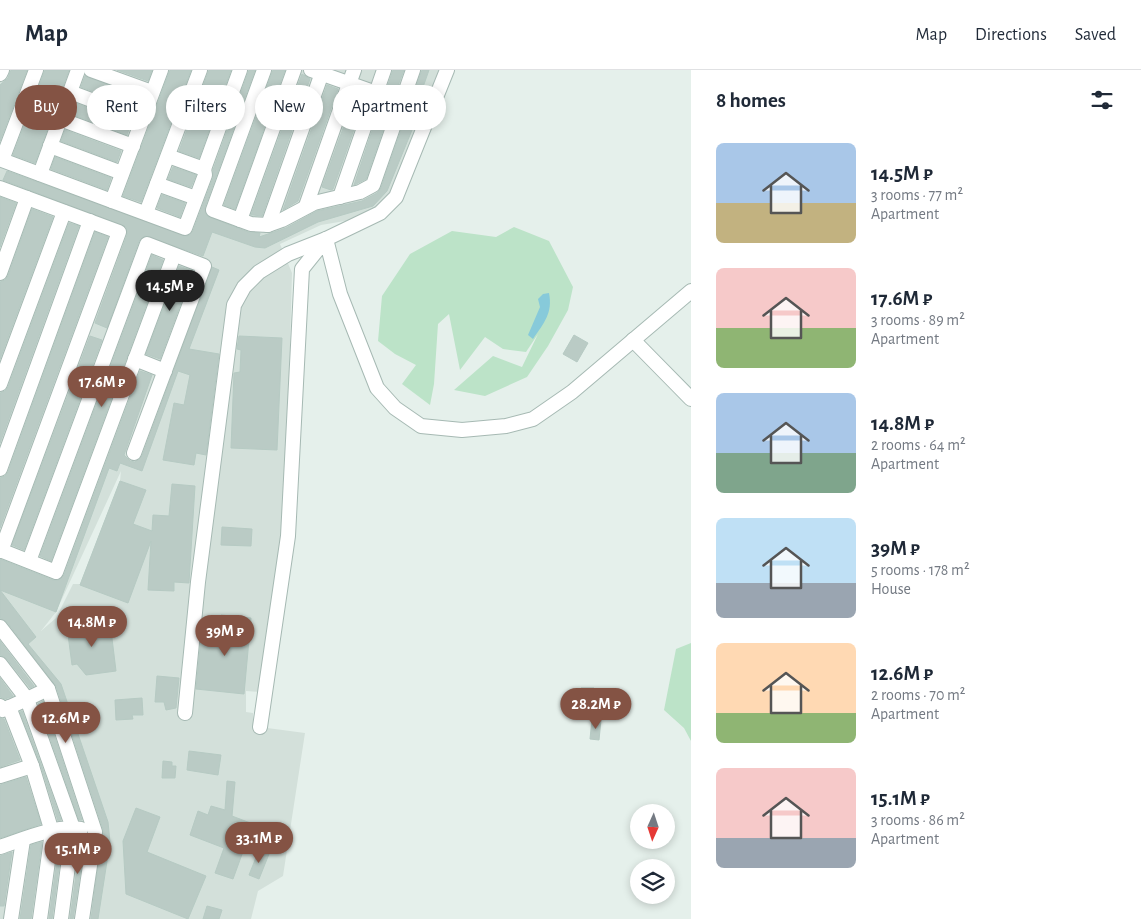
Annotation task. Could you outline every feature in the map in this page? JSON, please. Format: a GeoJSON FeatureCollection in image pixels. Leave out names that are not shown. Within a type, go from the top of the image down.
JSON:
{"type":"FeatureCollection","features":[{"type":"Feature","properties":{"kind":"lane"},"geometry":{"type":"LineString","coordinates":[[0,74],[2,70]]}},
{"type":"Feature","properties":{"kind":"lane"},"geometry":{"type":"LineString","coordinates":[[36,70],[2,160],[185,228],[240,70]]}},
{"type":"Feature","properties":{"kind":"lane"},"geometry":{"type":"LineString","coordinates":[[73,85],[78,70]]}},
{"type":"Feature","properties":{"kind":"lane"},"geometry":{"type":"LineString","coordinates":[[90,70],[132,85]]}},
{"type":"Feature","properties":{"kind":"lane"},"geometry":{"type":"LineString","coordinates":[[155,85],[161,70]]}},
{"type":"Feature","properties":{"kind":"lane"},"geometry":{"type":"LineString","coordinates":[[146,214],[200,70]]}},
{"type":"Feature","properties":{"kind":"lane"},"geometry":{"type":"LineString","coordinates":[[264,70],[214,210],[260,226],[282,220],[306,206],[360,192],[373,184],[392,130]]}},
{"type":"Feature","properties":{"kind":"lane"},"geometry":{"type":"LineString","coordinates":[[240,220],[294,70]]}},
{"type":"Feature","properties":{"kind":"lane"},"geometry":{"type":"LineString","coordinates":[[306,206],[354,70]]}},
{"type":"Feature","properties":{"kind":"lane"},"geometry":{"type":"LineString","coordinates":[[379,85],[384,70]]}},
{"type":"Feature","properties":{"kind":"lane"},"geometry":{"type":"LineString","coordinates":[[408,85],[413,70]]}},
{"type":"Feature","properties":{"kind":"lane"},"geometry":{"type":"LineString","coordinates":[[185,713],[198,582],[234,306],[244,287],[259,272],[288,254],[326,239],[380,213],[396,197],[447,70]]}},
{"type":"Feature","properties":{"kind":"lane"},"geometry":{"type":"LineString","coordinates":[[268,225],[319,71],[353,85]]}},
{"type":"Feature","properties":{"kind":"lane"},"geometry":{"type":"LineString","coordinates":[[77,125],[132,146]]}},
{"type":"Feature","properties":{"kind":"lane"},"geometry":{"type":"LineString","coordinates":[[40,174],[56,130]]}},
{"type":"Feature","properties":{"kind":"lane"},"geometry":{"type":"LineString","coordinates":[[112,201],[138,130]]}},
{"type":"Feature","properties":{"kind":"lane"},"geometry":{"type":"LineString","coordinates":[[340,197],[363,130]]}},
{"type":"Feature","properties":{"kind":"lane"},"geometry":{"type":"LineString","coordinates":[[50,146],[122,173]]}},
{"type":"Feature","properties":{"kind":"lane"},"geometry":{"type":"LineString","coordinates":[[168,156],[204,169]]}},
{"type":"Feature","properties":{"kind":"lane"},"geometry":{"type":"LineString","coordinates":[[157,184],[196,198]]}},
{"type":"Feature","properties":{"kind":"lane"},"geometry":{"type":"LineString","coordinates":[[0,188],[119,232],[0,550],[56,572],[174,255]]}},
{"type":"Feature","properties":{"kind":"lane"},"geometry":{"type":"LineString","coordinates":[[0,273],[27,198]]}},
{"type":"Feature","properties":{"kind":"lane"},"geometry":{"type":"LineString","coordinates":[[0,384],[64,212]]}},
{"type":"Feature","properties":{"kind":"lane"},"geometry":{"type":"LineString","coordinates":[[0,468],[90,221]]}},
{"type":"Feature","properties":{"kind":"lane"},"geometry":{"type":"LineString","coordinates":[[326,239],[340,294],[377,388],[395,408],[421,426],[462,430],[506,426],[533,419],[572,392],[691,291]]}},
{"type":"Feature","properties":{"kind":"lane"},"geometry":{"type":"LineString","coordinates":[[260,727],[288,536],[302,269],[326,239]]}},
{"type":"Feature","properties":{"kind":"lane"},"geometry":{"type":"LineString","coordinates":[[29,561],[147,244],[204,266],[134,453]]}},
{"type":"Feature","properties":{"kind":"lane"},"geometry":{"type":"LineString","coordinates":[[633,340],[691,399]]}},
{"type":"Feature","properties":{"kind":"lane"},"geometry":{"type":"LineString","coordinates":[[135,359],[165,371]]}},
{"type":"Feature","properties":{"kind":"lane"},"geometry":{"type":"LineString","coordinates":[[674,382],[691,384]]}},
{"type":"Feature","properties":{"kind":"lane"},"geometry":{"type":"LineString","coordinates":[[0,627],[48,689],[95,832],[82,919]]}},
{"type":"Feature","properties":{"kind":"lane"},"geometry":{"type":"LineString","coordinates":[[0,664],[27,699],[73,828],[61,919]]}},
{"type":"Feature","properties":{"kind":"lane"},"geometry":{"type":"LineString","coordinates":[[40,919],[52,832],[32,766],[3,709],[48,689]]}},
{"type":"Feature","properties":{"kind":"lane"},"geometry":{"type":"LineString","coordinates":[[0,776],[32,766]]}},
{"type":"Feature","properties":{"kind":"lane"},"geometry":{"type":"LineString","coordinates":[[0,848],[52,832],[73,828],[95,832]]}},
{"type":"Feature","properties":{"kind":"lane"},"geometry":{"type":"LineString","coordinates":[[11,919],[23,840]]}},
{"type":"Feature","properties":{"kind":"shaded area"},"geometry":{"type":"Polygon","coordinates":[[[0,70],[443,70],[437,85],[333,85],[333,130],[418,130],[391,193],[374,210],[357,219],[321,225],[280,244],[292,273],[286,495],[260,692],[246,691],[246,712],[253,713],[253,726],[305,733],[283,876],[258,891],[251,919],[0,919],[0,70]],[[121,471],[56,612],[41,631],[56,618],[73,584],[80,584],[120,481],[121,471]]]}},
{"type":"Feature","properties":{"kind":"green space"},"geometry":{"type":"Polygon","coordinates":[[[514,227],[549,241],[573,287],[568,310],[548,346],[527,377],[485,396],[454,390],[493,356],[522,367],[538,334],[526,352],[503,349],[485,337],[460,370],[449,314],[438,324],[434,384],[430,405],[402,384],[416,365],[395,354],[378,341],[382,296],[410,254],[452,231],[496,237],[514,227]]]}},
{"type":"Feature","properties":{"kind":"green space"},"geometry":{"type":"Polygon","coordinates":[[[691,643],[691,741],[684,728],[664,710],[676,649],[691,643]]]}},
{"type":"Feature","properties":{"kind":"water"},"geometry":{"type":"Polygon","coordinates":[[[549,293],[549,312],[533,339],[528,335],[540,307],[538,299],[543,294],[549,293]]]}},
{"type":"Feature","properties":{"kind":"building"},"geometry":{"type":"Polygon","coordinates":[[[11,70],[27,70],[21,85],[15,85],[15,102],[0,141],[0,85],[8,78],[11,70]]]}},
{"type":"Feature","properties":{"kind":"building"},"geometry":{"type":"Polygon","coordinates":[[[45,70],[69,70],[64,85],[39,85],[45,70]]]}},
{"type":"Feature","properties":{"kind":"building"},"geometry":{"type":"Polygon","coordinates":[[[117,70],[152,70],[148,81],[117,70]]]}},
{"type":"Feature","properties":{"kind":"building"},"geometry":{"type":"Polygon","coordinates":[[[170,70],[191,70],[185,85],[166,85],[166,130],[168,130],[141,202],[123,196],[148,130],[156,130],[156,108],[170,70]]]}},
{"type":"Feature","properties":{"kind":"building"},"geometry":{"type":"Polygon","coordinates":[[[209,70],[231,70],[226,85],[203,85],[209,70]]]}},
{"type":"Feature","properties":{"kind":"building"},"geometry":{"type":"Polygon","coordinates":[[[249,70],[255,70],[245,97],[244,85],[249,70]]]}},
{"type":"Feature","properties":{"kind":"building"},"geometry":{"type":"Polygon","coordinates":[[[273,70],[285,70],[280,85],[268,85],[273,70]]]}},
{"type":"Feature","properties":{"kind":"building"},"geometry":{"type":"Polygon","coordinates":[[[393,70],[404,70],[398,85],[388,85],[393,70]]]}},
{"type":"Feature","properties":{"kind":"building"},"geometry":{"type":"Polygon","coordinates":[[[422,70],[429,70],[424,85],[417,85],[422,70]]]}},
{"type":"Feature","properties":{"kind":"building"},"geometry":{"type":"Polygon","coordinates":[[[302,74],[310,79],[308,85],[298,85],[302,74]]]}},
{"type":"Feature","properties":{"kind":"building"},"geometry":{"type":"Polygon","coordinates":[[[85,76],[109,85],[87,85],[87,89],[81,87],[85,76]]]}},
{"type":"Feature","properties":{"kind":"building"},"geometry":{"type":"Polygon","coordinates":[[[327,85],[333,87],[333,103],[298,201],[283,210],[311,130],[323,130],[323,96],[327,85]]]}},
{"type":"Feature","properties":{"kind":"building"},"geometry":{"type":"Polygon","coordinates":[[[77,104],[87,108],[87,120],[77,116],[77,104]]]}},
{"type":"Feature","properties":{"kind":"building"},"geometry":{"type":"Polygon","coordinates":[[[255,120],[255,130],[263,130],[235,209],[224,205],[255,120]]]}},
{"type":"Feature","properties":{"kind":"building"},"geometry":{"type":"Polygon","coordinates":[[[22,130],[47,130],[35,163],[13,155],[22,130]]]}},
{"type":"Feature","properties":{"kind":"building"},"geometry":{"type":"Polygon","coordinates":[[[65,130],[121,151],[117,162],[61,141],[65,130]]]}},
{"type":"Feature","properties":{"kind":"building"},"geometry":{"type":"Polygon","coordinates":[[[114,130],[129,130],[127,135],[114,130]]]}},
{"type":"Feature","properties":{"kind":"building"},"geometry":{"type":"Polygon","coordinates":[[[187,130],[209,130],[199,158],[179,151],[187,130]]]}},
{"type":"Feature","properties":{"kind":"building"},"geometry":{"type":"Polygon","coordinates":[[[227,130],[233,130],[205,207],[207,216],[248,232],[260,233],[259,237],[286,228],[317,211],[362,201],[377,193],[381,188],[401,130],[412,130],[387,191],[373,206],[318,222],[265,248],[255,247],[212,232],[203,256],[145,236],[139,241],[107,328],[95,323],[127,235],[126,227],[3,180],[7,171],[187,236],[193,231],[213,178],[213,170],[227,130]]]}},
{"type":"Feature","properties":{"kind":"building"},"geometry":{"type":"Polygon","coordinates":[[[282,130],[292,130],[262,216],[251,215],[282,130]]]}},
{"type":"Feature","properties":{"kind":"building"},"geometry":{"type":"Polygon","coordinates":[[[342,130],[354,130],[333,189],[322,187],[342,130]]]}},
{"type":"Feature","properties":{"kind":"building"},"geometry":{"type":"Polygon","coordinates":[[[372,130],[383,130],[366,179],[354,185],[372,130]]]}},
{"type":"Feature","properties":{"kind":"building"},"geometry":{"type":"Polygon","coordinates":[[[55,157],[111,178],[107,190],[51,169],[55,157]]]}},
{"type":"Feature","properties":{"kind":"building"},"geometry":{"type":"Polygon","coordinates":[[[173,167],[196,175],[191,187],[168,179],[173,167]]]}},
{"type":"Feature","properties":{"kind":"building"},"geometry":{"type":"Polygon","coordinates":[[[162,195],[185,203],[180,217],[157,208],[162,195]]]}},
{"type":"Feature","properties":{"kind":"building"},"geometry":{"type":"Polygon","coordinates":[[[0,197],[16,203],[0,247],[0,197]]]}},
{"type":"Feature","properties":{"kind":"building"},"geometry":{"type":"Polygon","coordinates":[[[32,209],[53,217],[0,359],[0,282],[8,276],[32,209]]]}},
{"type":"Feature","properties":{"kind":"building"},"geometry":{"type":"Polygon","coordinates":[[[69,223],[79,226],[0,443],[0,393],[8,387],[69,223]]]}},
{"type":"Feature","properties":{"kind":"building"},"geometry":{"type":"Polygon","coordinates":[[[95,232],[108,237],[0,528],[0,478],[8,472],[95,232]]]}},
{"type":"Feature","properties":{"kind":"building"},"geometry":{"type":"Polygon","coordinates":[[[152,255],[163,260],[51,561],[40,556],[152,255]]]}},
{"type":"Feature","properties":{"kind":"building"},"geometry":{"type":"Polygon","coordinates":[[[179,266],[193,271],[160,359],[146,354],[179,266]]]}},
{"type":"Feature","properties":{"kind":"building"},"geometry":{"type":"Polygon","coordinates":[[[212,267],[219,270],[189,349],[219,354],[206,455],[196,453],[194,465],[163,460],[174,403],[184,405],[190,375],[178,371],[142,471],[120,463],[117,471],[109,468],[56,612],[0,590],[0,559],[53,580],[58,580],[64,575],[140,371],[152,375],[124,455],[130,461],[135,462],[142,456],[212,267]]]}},
{"type":"Feature","properties":{"kind":"building"},"geometry":{"type":"Polygon","coordinates":[[[574,335],[588,343],[577,362],[563,354],[574,335]]]}},
{"type":"Feature","properties":{"kind":"building"},"geometry":{"type":"Polygon","coordinates":[[[90,336],[102,340],[24,550],[12,545],[90,336]]]}},
{"type":"Feature","properties":{"kind":"building"},"geometry":{"type":"Polygon","coordinates":[[[239,336],[282,338],[277,450],[231,448],[234,373],[240,372],[241,350],[237,349],[239,336]]]}},
{"type":"Feature","properties":{"kind":"building"},"geometry":{"type":"Polygon","coordinates":[[[120,481],[146,490],[133,524],[152,531],[153,515],[169,516],[172,484],[195,486],[189,583],[174,582],[174,591],[148,590],[151,541],[128,603],[80,585],[120,481]]]}},
{"type":"Feature","properties":{"kind":"building"},"geometry":{"type":"Polygon","coordinates":[[[222,527],[252,529],[251,546],[221,545],[222,527]]]}},
{"type":"Feature","properties":{"kind":"building"},"geometry":{"type":"Polygon","coordinates":[[[0,590],[36,637],[28,644],[61,684],[108,822],[110,842],[98,919],[91,919],[103,829],[56,686],[7,622],[0,618],[0,590]]]}},
{"type":"Feature","properties":{"kind":"building"},"geometry":{"type":"Polygon","coordinates":[[[221,615],[251,618],[244,694],[196,689],[201,638],[219,640],[221,615]]]}},
{"type":"Feature","properties":{"kind":"building"},"geometry":{"type":"Polygon","coordinates":[[[110,622],[116,671],[86,675],[77,664],[72,665],[67,627],[110,622]]]}},
{"type":"Feature","properties":{"kind":"building"},"geometry":{"type":"Polygon","coordinates":[[[0,641],[34,686],[30,688],[7,659],[0,655],[0,641]]]}},
{"type":"Feature","properties":{"kind":"building"},"geometry":{"type":"Polygon","coordinates":[[[157,676],[179,678],[176,708],[166,710],[164,702],[155,702],[157,676]]]}},
{"type":"Feature","properties":{"kind":"building"},"geometry":{"type":"Polygon","coordinates":[[[0,678],[13,696],[5,699],[0,697],[0,678]]]}},
{"type":"Feature","properties":{"kind":"building"},"geometry":{"type":"Polygon","coordinates":[[[581,688],[594,688],[593,711],[581,711],[581,688]]]}},
{"type":"Feature","properties":{"kind":"building"},"geometry":{"type":"Polygon","coordinates":[[[142,698],[143,715],[132,715],[133,719],[116,720],[115,700],[142,698]]]}},
{"type":"Feature","properties":{"kind":"building"},"geometry":{"type":"Polygon","coordinates":[[[43,701],[82,820],[79,820],[38,704],[43,701]]]}},
{"type":"Feature","properties":{"kind":"building"},"geometry":{"type":"Polygon","coordinates":[[[22,711],[61,820],[58,821],[40,763],[20,712],[22,711]]]}},
{"type":"Feature","properties":{"kind":"building"},"geometry":{"type":"Polygon","coordinates":[[[0,718],[4,719],[20,760],[0,767],[0,718]]]}},
{"type":"Feature","properties":{"kind":"building"},"geometry":{"type":"Polygon","coordinates":[[[592,719],[601,720],[599,740],[590,739],[592,719]]]}},
{"type":"Feature","properties":{"kind":"building"},"geometry":{"type":"Polygon","coordinates":[[[189,751],[221,755],[218,775],[187,770],[189,751]]]}},
{"type":"Feature","properties":{"kind":"building"},"geometry":{"type":"Polygon","coordinates":[[[163,761],[172,762],[172,766],[176,766],[175,778],[162,778],[163,761]]]}},
{"type":"Feature","properties":{"kind":"building"},"geometry":{"type":"Polygon","coordinates":[[[26,777],[41,824],[0,838],[0,785],[26,777]]]}},
{"type":"Feature","properties":{"kind":"building"},"geometry":{"type":"Polygon","coordinates":[[[227,781],[235,782],[232,816],[253,824],[233,879],[215,873],[224,848],[190,835],[198,811],[208,815],[211,806],[225,810],[227,781]]]}},
{"type":"Feature","properties":{"kind":"building"},"geometry":{"type":"Polygon","coordinates":[[[136,808],[160,817],[147,852],[206,876],[188,919],[126,894],[123,841],[136,808]]]}},
{"type":"Feature","properties":{"kind":"building"},"geometry":{"type":"Polygon","coordinates":[[[86,836],[73,919],[70,919],[81,838],[86,836]]]}},
{"type":"Feature","properties":{"kind":"building"},"geometry":{"type":"Polygon","coordinates":[[[60,838],[63,838],[52,919],[49,919],[60,838]]]}},
{"type":"Feature","properties":{"kind":"building"},"geometry":{"type":"Polygon","coordinates":[[[42,842],[31,919],[20,919],[31,845],[42,842]]]}},
{"type":"Feature","properties":{"kind":"building"},"geometry":{"type":"Polygon","coordinates":[[[259,850],[269,854],[259,879],[249,875],[259,850]]]}},
{"type":"Feature","properties":{"kind":"building"},"geometry":{"type":"Polygon","coordinates":[[[12,852],[4,906],[0,906],[0,856],[12,852]]]}},
{"type":"Feature","properties":{"kind":"building"},"geometry":{"type":"Polygon","coordinates":[[[207,906],[222,910],[219,919],[203,919],[207,906]]]}}]}
